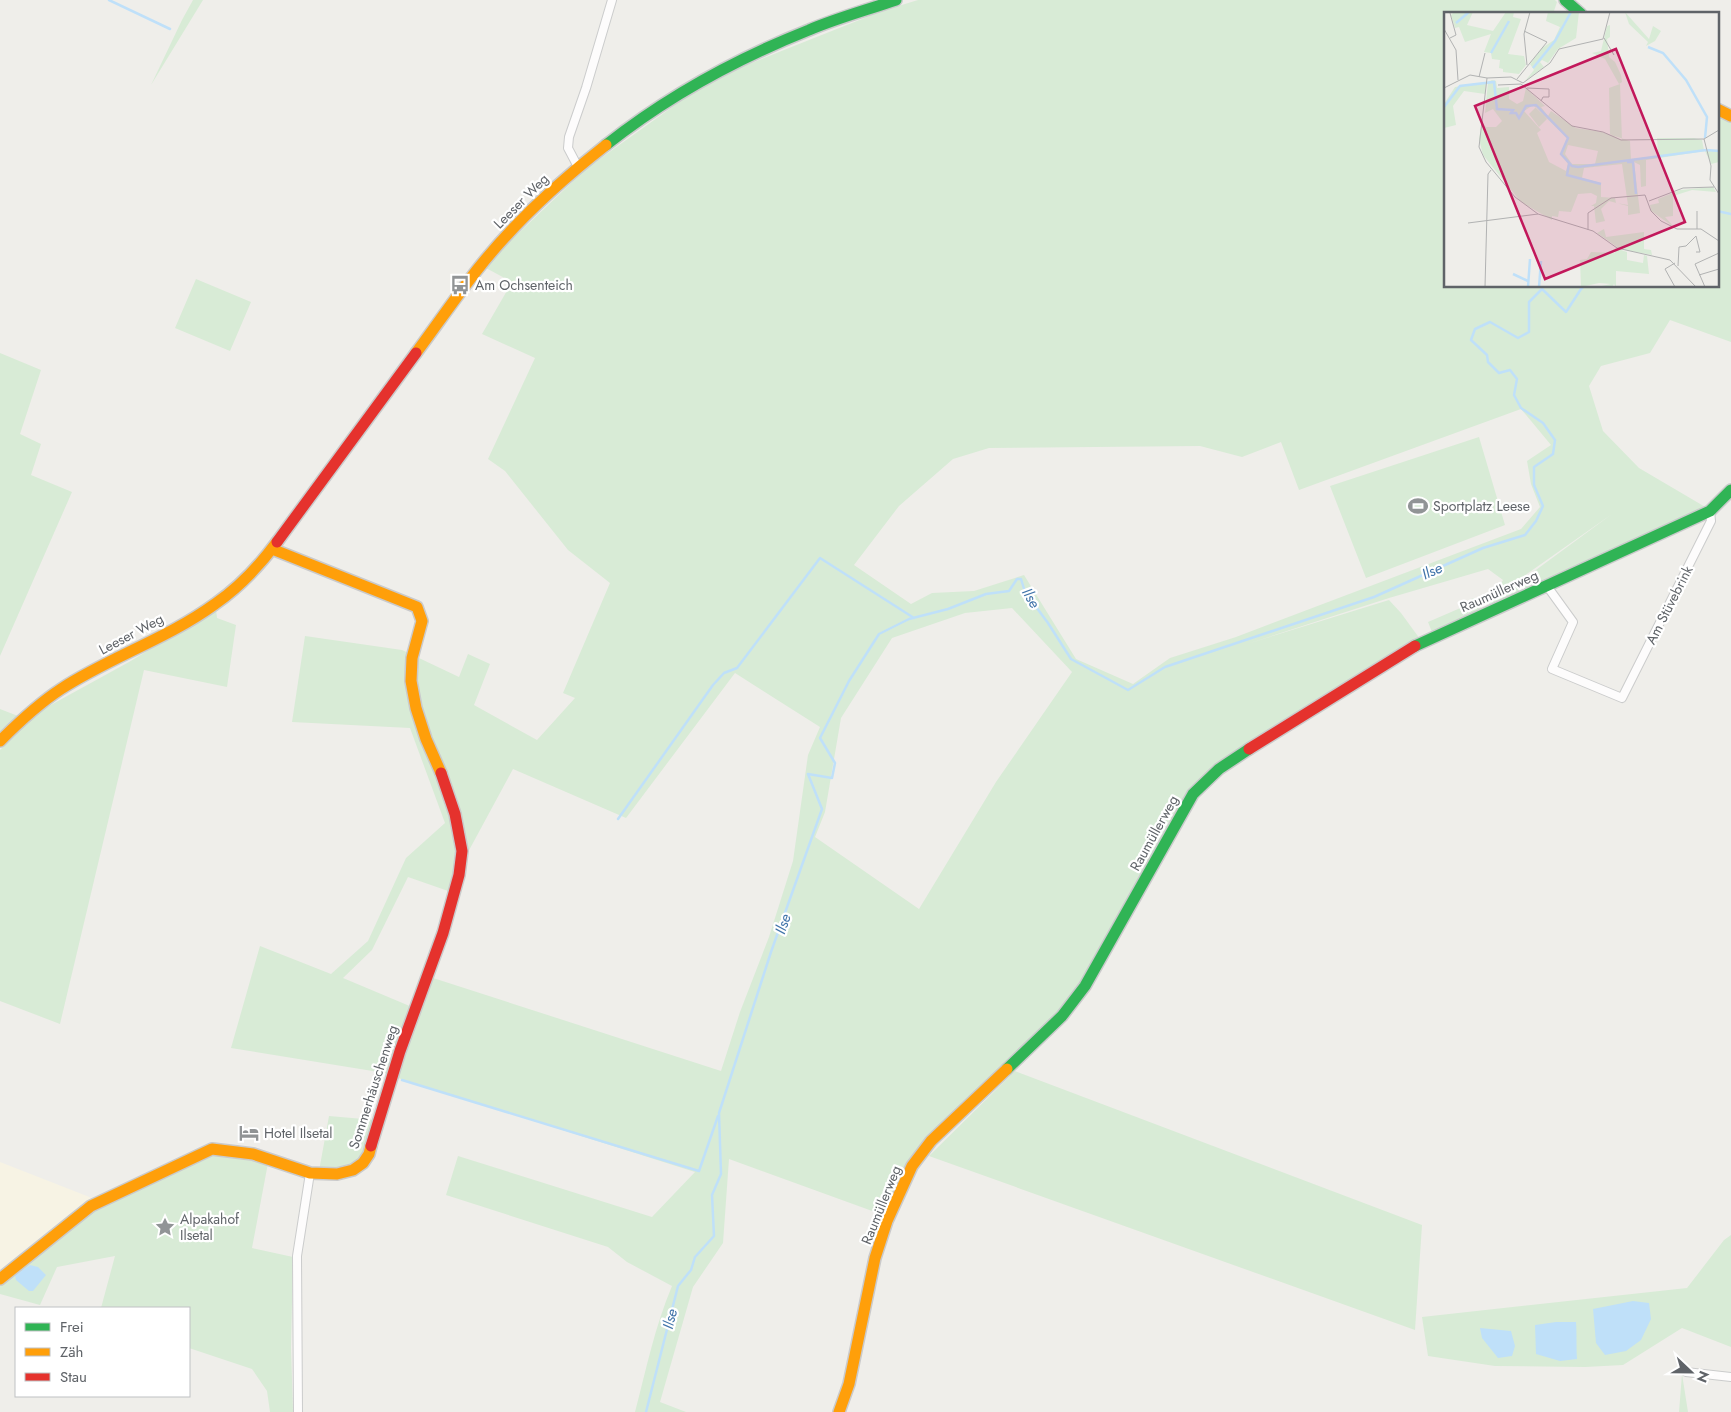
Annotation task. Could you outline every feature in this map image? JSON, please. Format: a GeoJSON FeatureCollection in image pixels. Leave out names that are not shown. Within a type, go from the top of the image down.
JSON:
{"type":"FeatureCollection","features":[{"type":"Feature","properties":{"kind":"street"},"geometry":{"type":"LineString","coordinates":[[578,167],[568,148],[569,137],[586,88],[612,0]]}},
{"type":"Feature","properties":{"kind":"street","name":"Leeser Weg"},"geometry":{"type":"LineString","coordinates":[[0,741],[41,703],[74,682],[207,611],[240,583],[272,549],[478,269],[523,218],[578,167],[639,119],[687,89],[742,59],[810,29],[896,0]]}},
{"type":"Feature","properties":{"kind":"street"},"geometry":{"type":"LineString","coordinates":[[1565,0],[1579,12]]}},
{"type":"Feature","properties":{"kind":"street"},"geometry":{"type":"LineString","coordinates":[[1718,110],[1731,116]]}},
{"type":"Feature","properties":{"kind":"street","name":"Raumüllerweg"},"geometry":{"type":"LineString","coordinates":[[840,1412],[849,1384],[875,1258],[887,1221],[912,1166],[931,1141],[1068,1009],[1104,955],[1193,794],[1219,769],[1296,719],[1422,642],[1710,511],[1731,490]]}},
{"type":"Feature","properties":{"kind":"street","name":"Am Stüvebrink"},"geometry":{"type":"LineString","coordinates":[[1546,586],[1573,622],[1552,669],[1622,698],[1711,521],[1710,511]]}},
{"type":"Feature","properties":{"kind":"street","name":"Sommerhäuschenweg"},"geometry":{"type":"LineString","coordinates":[[0,1279],[91,1206],[212,1149],[252,1154],[310,1173],[337,1174],[353,1170],[363,1164],[369,1154],[400,1051],[443,933],[458,875],[462,851],[455,814],[444,778],[426,738],[416,708],[412,681],[412,658],[422,621],[416,607],[272,549]]}},
{"type":"Feature","properties":{"kind":"street"},"geometry":{"type":"LineString","coordinates":[[298,1412],[296,1256],[310,1173]]}},
{"type":"Feature","properties":{"kind":"street"},"geometry":{"type":"LineString","coordinates":[[1686,1372],[1731,1377]]}},
{"type":"Feature","properties":{"kind":"shaded area"},"geometry":{"type":"Polygon","coordinates":[[[0,1162],[92,1198],[0,1274],[0,1162]]]}},
{"type":"Feature","properties":{"kind":"green space"},"geometry":{"type":"Polygon","coordinates":[[[193,0],[203,0],[151,85],[182,20],[193,0]]]}},
{"type":"Feature","properties":{"kind":"green space"},"geometry":{"type":"Polygon","coordinates":[[[918,0],[1555,0],[1557,2],[1554,12],[1444,12],[1444,288],[1718,288],[1718,116],[1731,122],[1731,342],[1670,320],[1650,353],[1601,366],[1589,386],[1603,431],[1639,468],[1707,508],[1523,591],[1525,578],[1612,514],[1524,576],[1520,593],[1489,604],[1503,580],[1488,569],[1389,598],[1247,644],[1389,600],[1420,639],[1217,767],[1147,871],[1067,1006],[928,1139],[886,1216],[729,1159],[723,1243],[693,1287],[660,1402],[686,1412],[635,1412],[656,1332],[672,1286],[627,1262],[608,1247],[446,1195],[458,1156],[652,1217],[695,1172],[395,1077],[430,977],[721,1071],[740,1012],[769,937],[793,861],[808,755],[820,727],[735,673],[626,818],[513,769],[467,854],[451,892],[408,877],[372,950],[343,978],[412,1007],[391,1074],[231,1048],[260,946],[331,974],[368,941],[406,858],[445,823],[410,728],[292,722],[305,636],[402,650],[459,677],[468,654],[490,664],[474,705],[537,740],[575,698],[563,693],[610,583],[568,550],[505,471],[488,459],[535,358],[482,334],[512,282],[486,268],[508,243],[587,168],[689,95],[744,66],[882,11],[918,0]],[[1521,409],[1299,490],[1281,442],[1242,457],[1200,446],[989,448],[953,459],[899,506],[854,565],[911,604],[932,593],[974,591],[1024,575],[1076,659],[1133,684],[1170,658],[1236,637],[1521,529],[1540,507],[1531,484],[1527,461],[1551,445],[1521,409]],[[1012,608],[965,613],[892,638],[841,718],[825,812],[815,837],[919,909],[996,782],[1072,672],[1012,608]]]}},
{"type":"Feature","properties":{"kind":"green space"},"geometry":{"type":"Polygon","coordinates":[[[196,279],[251,302],[230,351],[175,328],[196,279]]]}},
{"type":"Feature","properties":{"kind":"green space"},"geometry":{"type":"Polygon","coordinates":[[[0,353],[41,370],[20,434],[41,444],[31,475],[72,492],[0,656],[0,353]]]}},
{"type":"Feature","properties":{"kind":"green space","name":"Sportplatz Leese"},"geometry":{"type":"Polygon","coordinates":[[[1479,437],[1505,525],[1366,578],[1330,486],[1479,437]]]}},
{"type":"Feature","properties":{"kind":"green space"},"geometry":{"type":"Polygon","coordinates":[[[1481,597],[1482,604],[1480,610],[1432,632],[1428,622],[1472,603],[1471,599],[1481,597]]]}},
{"type":"Feature","properties":{"kind":"green space"},"geometry":{"type":"Polygon","coordinates":[[[216,609],[217,618],[236,625],[227,687],[144,670],[60,1024],[0,1001],[0,750],[38,712],[129,662],[216,609]]]}},
{"type":"Feature","properties":{"kind":"green space"},"geometry":{"type":"Polygon","coordinates":[[[0,709],[18,716],[0,734],[0,709]]]}},
{"type":"Feature","properties":{"kind":"green space"},"geometry":{"type":"Polygon","coordinates":[[[1015,1071],[1422,1225],[1415,1330],[929,1156],[1015,1071]]]}},
{"type":"Feature","properties":{"kind":"green space"},"geometry":{"type":"Polygon","coordinates":[[[329,1116],[375,1120],[366,1153],[351,1167],[319,1171],[329,1116]]]}},
{"type":"Feature","properties":{"kind":"green space"},"geometry":{"type":"Polygon","coordinates":[[[212,1153],[233,1155],[268,1163],[252,1248],[293,1257],[291,1347],[293,1412],[270,1412],[267,1391],[252,1369],[190,1348],[190,1307],[101,1307],[115,1256],[57,1267],[40,1305],[0,1294],[0,1283],[94,1210],[125,1197],[212,1153]]]}},
{"type":"Feature","properties":{"kind":"green space"},"geometry":{"type":"Polygon","coordinates":[[[1731,1235],[1731,1347],[1682,1328],[1623,1365],[1585,1367],[1495,1366],[1428,1356],[1422,1317],[1687,1288],[1724,1240],[1731,1235]]]}},
{"type":"Feature","properties":{"kind":"green space"},"geometry":{"type":"Polygon","coordinates":[[[1682,1374],[1688,1412],[1679,1412],[1682,1374]]]}},
{"type":"Feature","properties":{"kind":"water"},"geometry":{"type":"Polygon","coordinates":[[[30,1265],[38,1267],[46,1275],[33,1291],[29,1291],[16,1280],[15,1275],[30,1265]]]}},
{"type":"Feature","properties":{"kind":"water"},"geometry":{"type":"Polygon","coordinates":[[[1633,1301],[1649,1303],[1651,1319],[1641,1340],[1626,1351],[1605,1355],[1596,1343],[1593,1309],[1633,1301]]]}},
{"type":"Feature","properties":{"kind":"water"},"geometry":{"type":"Polygon","coordinates":[[[1576,1322],[1577,1359],[1560,1361],[1536,1354],[1535,1325],[1576,1322]]]}},
{"type":"Feature","properties":{"kind":"water"},"geometry":{"type":"Polygon","coordinates":[[[1480,1328],[1511,1331],[1515,1346],[1512,1356],[1498,1358],[1482,1338],[1480,1328]]]}},
{"type":"Feature","properties":{"kind":"waterway"},"geometry":{"type":"LineString","coordinates":[[109,0],[170,29]]}},
{"type":"Feature","properties":{"kind":"waterway","name":"Ilse"},"geometry":{"type":"LineString","coordinates":[[1718,211],[1731,214]]}},
{"type":"Feature","properties":{"kind":"waterway","name":"Ilse"},"geometry":{"type":"LineString","coordinates":[[646,1412],[678,1286],[691,1270],[695,1257],[714,1236],[712,1195],[721,1174],[719,1113],[771,952],[822,809],[808,774],[832,778],[835,763],[820,738],[849,681],[879,634],[909,619],[948,609],[986,594],[1009,591],[1017,579],[1021,579],[1025,592],[1071,659],[1128,690],[1165,667],[1374,597],[1483,548],[1525,535],[1536,521],[1543,506],[1534,485],[1534,467],[1553,454],[1555,440],[1543,423],[1521,408],[1514,395],[1517,379],[1510,370],[1499,373],[1488,362],[1487,355],[1471,340],[1475,329],[1490,322],[1518,338],[1529,332],[1529,302],[1542,289],[1566,312],[1582,288]]}},
{"type":"Feature","properties":{"kind":"waterway"},"geometry":{"type":"LineString","coordinates":[[618,819],[713,685],[724,673],[737,668],[820,558],[914,618]]}},
{"type":"Feature","properties":{"kind":"waterway"},"geometry":{"type":"LineString","coordinates":[[402,1080],[699,1171],[718,1116]]}},
{"type":"Feature","properties":{"kind":"traffic: fast"},"geometry":{"type":"LineString","coordinates":[[606,145],[654,110],[729,66],[782,41],[841,18],[896,0]]}},
{"type":"Feature","properties":{"kind":"traffic: fast"},"geometry":{"type":"LineString","coordinates":[[1565,0],[1579,12]]}},
{"type":"Feature","properties":{"kind":"traffic: fast"},"geometry":{"type":"LineString","coordinates":[[1415,646],[1710,511],[1731,490]]}},
{"type":"Feature","properties":{"kind":"traffic: fast"},"geometry":{"type":"LineString","coordinates":[[1007,1069],[1062,1016],[1085,986],[1193,794],[1219,769],[1249,749]]}},
{"type":"Feature","properties":{"kind":"traffic: slow"},"geometry":{"type":"LineString","coordinates":[[1718,110],[1731,116]]}},
{"type":"Feature","properties":{"kind":"traffic: slow"},"geometry":{"type":"LineString","coordinates":[[416,353],[477,270],[506,236],[555,188],[606,145]]}},
{"type":"Feature","properties":{"kind":"traffic: slow"},"geometry":{"type":"LineString","coordinates":[[0,741],[44,701],[61,689],[99,667],[178,628],[215,604],[248,576],[277,542]]}},
{"type":"Feature","properties":{"kind":"traffic: slow"},"geometry":{"type":"LineString","coordinates":[[272,549],[417,607],[422,621],[412,658],[411,681],[416,708],[426,739],[441,773]]}},
{"type":"Feature","properties":{"kind":"traffic: slow"},"geometry":{"type":"LineString","coordinates":[[839,1412],[849,1384],[875,1258],[887,1221],[912,1166],[931,1141],[1007,1069]]}},
{"type":"Feature","properties":{"kind":"traffic: slow"},"geometry":{"type":"LineString","coordinates":[[0,1279],[91,1206],[212,1149],[253,1154],[310,1173],[337,1174],[353,1170],[363,1163],[369,1154],[371,1146]]}},
{"type":"Feature","properties":{"kind":"traffic: jam"},"geometry":{"type":"LineString","coordinates":[[277,542],[416,353]]}},
{"type":"Feature","properties":{"kind":"traffic: jam"},"geometry":{"type":"LineString","coordinates":[[1249,749],[1415,646]]}},
{"type":"Feature","properties":{"kind":"traffic: jam"},"geometry":{"type":"LineString","coordinates":[[371,1146],[400,1051],[443,933],[459,875],[462,851],[455,814],[441,773]]}},
{"type":"Feature","properties":{"kind":"place","name":"Am Ochsenteich"},"geometry":{"type":"Point","coordinates":[460,285]}},
{"type":"Feature","properties":{"kind":"place","name":"Sportplatz Leese"},"geometry":{"type":"Point","coordinates":[1418,506]}},
{"type":"Feature","properties":{"kind":"place","name":"Hotel Ilsetal"},"geometry":{"type":"Point","coordinates":[249,1133]}},
{"type":"Feature","properties":{"kind":"place","name":"Alpakahof Ilsetal"},"geometry":{"type":"Point","coordinates":[165,1227]}}]}
